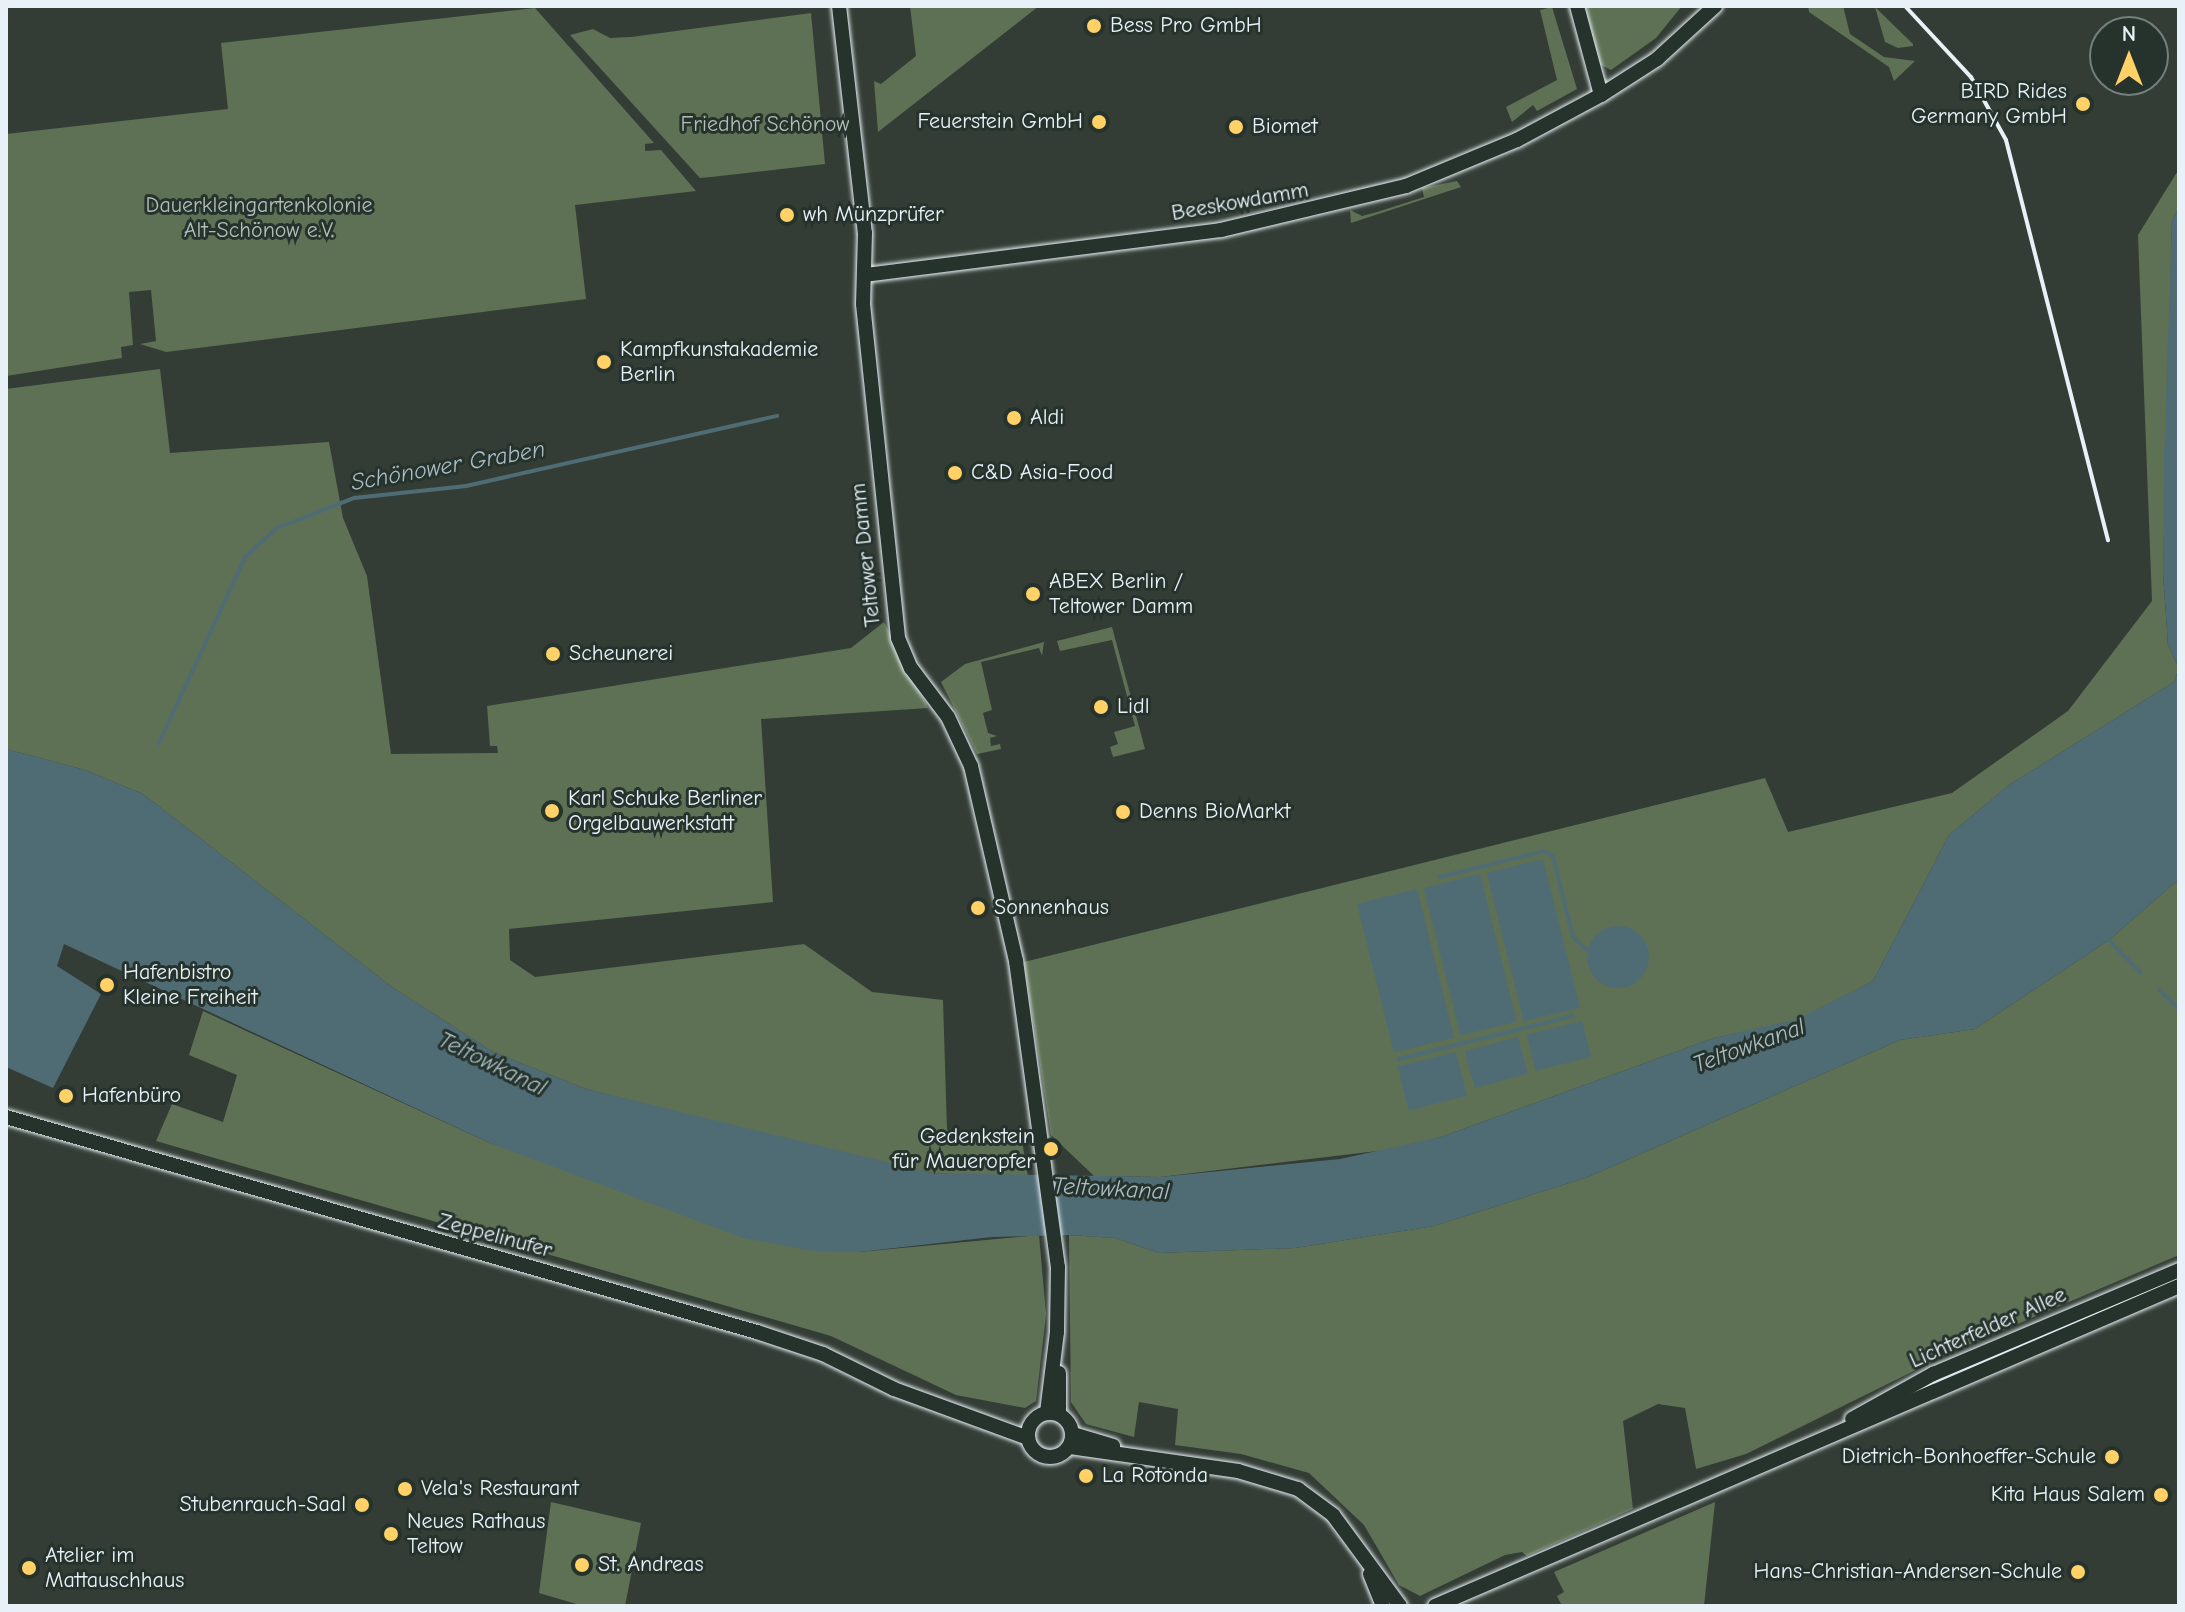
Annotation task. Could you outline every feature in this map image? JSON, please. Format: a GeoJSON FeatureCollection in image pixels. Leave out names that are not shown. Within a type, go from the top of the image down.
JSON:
{"type":"FeatureCollection","features":[{"type":"Feature","properties":{"kind":"main road","name":"Teltower Damm"},"geometry":{"type":"LineString","coordinates":[[839,6],[865,275],[872,401],[898,638],[911,668],[953,726],[971,766],[1016,961],[1055,1240],[1057,1332],[1053,1413]]}},
{"type":"Feature","properties":{"kind":"main road"},"geometry":{"type":"LineString","coordinates":[[1577,6],[1601,95]]}},
{"type":"Feature","properties":{"kind":"main road","name":"Beeskowdamm"},"geometry":{"type":"LineString","coordinates":[[865,275],[1207,232],[1318,211],[1458,166],[1601,95],[1657,59],[1715,6]]}},
{"type":"Feature","properties":{"kind":"main road","name":"Zeppelinufer"},"geometry":{"type":"LineString","coordinates":[[6,1117],[757,1332],[823,1354],[894,1389],[1028,1438]]}},
{"type":"Feature","properties":{"kind":"main road","name":"Lichterfelder Allee"},"geometry":{"type":"LineString","coordinates":[[1821,1438],[1933,1374],[2179,1270]]}},
{"type":"Feature","properties":{"kind":"main road","name":"Lichterfelder Allee"},"geometry":{"type":"LineString","coordinates":[[1435,1606],[2179,1286]]}},
{"type":"Feature","properties":{"kind":"main road"},"geometry":{"type":"LineString","coordinates":[[1071,1440],[1058,1456],[1045,1457],[1028,1438],[1033,1420],[1053,1413],[1071,1440],[1152,1458],[1263,1476],[1298,1489],[1333,1515],[1400,1606]]}},
{"type":"Feature","properties":{"kind":"main road","name":"Zeppelinufer"},"geometry":{"type":"LineString","coordinates":[[966,1415],[1033,1420]]}},
{"type":"Feature","properties":{"kind":"main road"},"geometry":{"type":"LineString","coordinates":[[1362,1556],[1383,1606]]}},
{"type":"Feature","properties":{"kind":"main road","name":"Lichterfelder Allee"},"geometry":{"type":"LineString","coordinates":[[1457,1606],[1471,1592]]}},
{"type":"Feature","properties":{"kind":"green space"},"geometry":{"type":"Polygon","coordinates":[[[910,6],[1039,6],[878,132],[874,81],[881,84],[916,56],[910,6]]]}},
{"type":"Feature","properties":{"kind":"green space"},"geometry":{"type":"Polygon","coordinates":[[[1584,6],[1682,6],[1656,38],[1611,70],[1599,64],[1584,6]]]}},
{"type":"Feature","properties":{"kind":"green space"},"geometry":{"type":"Polygon","coordinates":[[[1808,6],[1843,6],[1850,34],[1884,57],[1915,61],[1894,81],[1889,67],[1809,12],[1808,6]]]}},
{"type":"Feature","properties":{"kind":"green space"},"geometry":{"type":"Polygon","coordinates":[[[1552,7],[1577,89],[1537,111],[1533,105],[1512,122],[1506,107],[1557,80],[1540,10],[1552,7]]]}},
{"type":"Feature","properties":{"kind":"green space"},"geometry":{"type":"Polygon","coordinates":[[[1875,7],[1913,46],[1898,48],[1885,42],[1875,7]]]}},
{"type":"Feature","properties":{"kind":"green space","name":"Dauerkleingartenkolonie Alt-Schönow e.V."},"geometry":{"type":"Polygon","coordinates":[[[535,8],[654,143],[645,144],[645,151],[661,150],[696,191],[575,205],[586,299],[166,352],[140,344],[156,341],[151,290],[129,292],[133,345],[121,347],[122,358],[6,376],[6,134],[228,109],[221,43],[535,8]]]}},
{"type":"Feature","properties":{"kind":"green space","name":"Friedhof Schönow"},"geometry":{"type":"Polygon","coordinates":[[[811,13],[825,164],[711,177],[700,178],[570,35],[593,29],[610,38],[631,37],[811,13]]]}},
{"type":"Feature","properties":{"kind":"green space"},"geometry":{"type":"Polygon","coordinates":[[[2179,169],[2179,208],[2172,220],[2163,573],[2168,645],[2179,668],[2174,682],[2009,785],[1949,835],[1873,981],[1795,1021],[1714,1038],[1441,1137],[1394,1149],[1160,1177],[1094,1176],[1051,1135],[1024,962],[1765,778],[1788,832],[1952,793],[2068,711],[2152,601],[2138,235],[2179,169]]]}},
{"type":"Feature","properties":{"kind":"green space"},"geometry":{"type":"Polygon","coordinates":[[[1457,181],[1461,187],[1351,223],[1350,210],[1362,216],[1377,212],[1424,197],[1422,188],[1457,181]]]}},
{"type":"Feature","properties":{"kind":"green space"},"geometry":{"type":"Polygon","coordinates":[[[160,369],[170,453],[329,442],[343,518],[367,576],[391,754],[498,753],[497,746],[490,746],[487,706],[851,648],[884,622],[928,708],[761,719],[773,902],[509,929],[510,960],[535,977],[804,944],[872,992],[943,1000],[947,1130],[1021,1135],[1028,1177],[932,1173],[844,1154],[586,1089],[493,1052],[392,987],[143,794],[85,770],[6,749],[6,389],[160,369]]]}},
{"type":"Feature","properties":{"kind":"green space"},"geometry":{"type":"Polygon","coordinates":[[[1112,627],[1145,749],[1113,757],[1110,747],[1118,744],[1114,732],[1135,726],[1112,640],[1060,651],[1057,641],[1112,627]]]}},
{"type":"Feature","properties":{"kind":"green space"},"geometry":{"type":"Polygon","coordinates":[[[1044,642],[1042,656],[1039,648],[981,662],[992,710],[983,713],[988,733],[997,736],[990,738],[991,746],[1000,744],[1001,749],[977,754],[941,682],[965,664],[1044,642]]]}},
{"type":"Feature","properties":{"kind":"green space"},"geometry":{"type":"Polygon","coordinates":[[[2179,879],[2179,1255],[1952,1352],[1746,1454],[1696,1469],[1685,1408],[1658,1404],[1623,1421],[1633,1509],[1527,1556],[1522,1552],[1505,1555],[1420,1596],[1399,1585],[1364,1525],[1309,1473],[1241,1454],[1175,1445],[1178,1409],[1139,1402],[1134,1437],[1086,1424],[1071,1402],[1069,1235],[1115,1238],[1159,1253],[1295,1248],[1434,1226],[1588,1177],[1900,1040],[1975,1029],[2109,940],[2179,879]]]}},
{"type":"Feature","properties":{"kind":"green space"},"geometry":{"type":"Polygon","coordinates":[[[203,1011],[490,1143],[859,1252],[1039,1235],[1046,1314],[1036,1401],[1025,1408],[956,1395],[831,1336],[156,1141],[172,1104],[223,1122],[237,1075],[189,1055],[203,1011]]]}},
{"type":"Feature","properties":{"kind":"green space"},"geometry":{"type":"Polygon","coordinates":[[[551,1502],[641,1523],[625,1606],[583,1606],[539,1593],[551,1502]]]}},
{"type":"Feature","properties":{"kind":"green space"},"geometry":{"type":"Polygon","coordinates":[[[1715,1502],[1704,1606],[1562,1606],[1557,1596],[1564,1592],[1554,1572],[1715,1502]]]}},
{"type":"Feature","properties":{"kind":"water"},"geometry":{"type":"Polygon","coordinates":[[[2179,208],[2179,668],[2168,645],[2163,573],[2172,220],[2179,208]]]}},
{"type":"Feature","properties":{"kind":"water","name":"Teltowkanal"},"geometry":{"type":"Polygon","coordinates":[[[2179,668],[2179,879],[2109,940],[1975,1029],[1900,1040],[1588,1177],[1434,1226],[1295,1248],[1159,1253],[1115,1238],[1069,1235],[992,1237],[859,1252],[814,1251],[743,1238],[490,1143],[64,944],[57,966],[101,994],[53,1088],[6,1067],[6,749],[85,770],[143,794],[392,987],[493,1052],[586,1089],[932,1173],[1160,1177],[1340,1159],[1441,1137],[1714,1038],[1795,1020],[1873,981],[1949,835],[2009,785],[2174,682],[2179,668]]]}},
{"type":"Feature","properties":{"kind":"water"},"geometry":{"type":"Polygon","coordinates":[[[1543,859],[1580,1007],[1524,1021],[1487,873],[1543,859]]]}},
{"type":"Feature","properties":{"kind":"water"},"geometry":{"type":"Polygon","coordinates":[[[1480,874],[1517,1021],[1460,1036],[1424,888],[1480,874]]]}},
{"type":"Feature","properties":{"kind":"water"},"geometry":{"type":"Polygon","coordinates":[[[1417,889],[1454,1037],[1394,1052],[1357,904],[1417,889]]]}},
{"type":"Feature","properties":{"kind":"water"},"geometry":{"type":"Polygon","coordinates":[[[1618,926],[1640,935],[1649,957],[1640,979],[1618,988],[1596,979],[1587,957],[1596,935],[1618,926]]]}},
{"type":"Feature","properties":{"kind":"water"},"geometry":{"type":"Polygon","coordinates":[[[1582,1021],[1591,1057],[1536,1071],[1527,1035],[1582,1021]]]}},
{"type":"Feature","properties":{"kind":"water"},"geometry":{"type":"Polygon","coordinates":[[[1518,1037],[1528,1074],[1475,1088],[1465,1051],[1518,1037]]]}},
{"type":"Feature","properties":{"kind":"water"},"geometry":{"type":"Polygon","coordinates":[[[1456,1052],[1467,1096],[1409,1110],[1398,1067],[1456,1052]]]}},
{"type":"Feature","properties":{"kind":"waterway","name":"Schönower Graben"},"geometry":{"type":"LineString","coordinates":[[159,743],[246,556],[277,528],[354,498],[466,486],[777,416]]}},
{"type":"Feature","properties":{"kind":"waterway"},"geometry":{"type":"LineString","coordinates":[[1440,877],[1544,851],[1553,856],[1573,937],[1588,951]]}},
{"type":"Feature","properties":{"kind":"waterway"},"geometry":{"type":"LineString","coordinates":[[2106,937],[2141,973]]}},
{"type":"Feature","properties":{"kind":"waterway"},"geometry":{"type":"LineString","coordinates":[[2159,990],[2179,1009]]}},
{"type":"Feature","properties":{"kind":"waterway"},"geometry":{"type":"LineString","coordinates":[[1399,1059],[1573,1016]]}},
{"type":"Feature","properties":{"kind":"railway"},"geometry":{"type":"LineString","coordinates":[[1905,6],[1971,77],[2006,140],[2108,540]]}},
{"type":"Feature","properties":{"kind":"place","name":"Bess Pro GmbH"},"geometry":{"type":"Point","coordinates":[1094,26]}},
{"type":"Feature","properties":{"kind":"place","name":"BIRD Rides Germany GmbH"},"geometry":{"type":"Point","coordinates":[2083,104]}},
{"type":"Feature","properties":{"kind":"place","name":"Feuerstein GmbH"},"geometry":{"type":"Point","coordinates":[1099,122]}},
{"type":"Feature","properties":{"kind":"place","name":"Biomet"},"geometry":{"type":"Point","coordinates":[1236,127]}},
{"type":"Feature","properties":{"kind":"place","name":"wh Münzprüfer"},"geometry":{"type":"Point","coordinates":[787,215]}},
{"type":"Feature","properties":{"kind":"place","name":"Kampfkunstakademie Berlin"},"geometry":{"type":"Point","coordinates":[604,362]}},
{"type":"Feature","properties":{"kind":"place","name":"Aldi"},"geometry":{"type":"Point","coordinates":[1014,418]}},
{"type":"Feature","properties":{"kind":"place","name":"C&D Asia-Food"},"geometry":{"type":"Point","coordinates":[955,473]}},
{"type":"Feature","properties":{"kind":"place","name":"ABEX Berlin / Teltower Damm"},"geometry":{"type":"Point","coordinates":[1033,594]}},
{"type":"Feature","properties":{"kind":"place","name":"Scheunerei"},"geometry":{"type":"Point","coordinates":[553,654]}},
{"type":"Feature","properties":{"kind":"place","name":"Lidl"},"geometry":{"type":"Point","coordinates":[1101,707]}},
{"type":"Feature","properties":{"kind":"place","name":"Karl Schuke Berliner Orgelbauwerkstatt"},"geometry":{"type":"Point","coordinates":[552,811]}},
{"type":"Feature","properties":{"kind":"place","name":"Denns BioMarkt"},"geometry":{"type":"Point","coordinates":[1123,812]}},
{"type":"Feature","properties":{"kind":"place","name":"Sonnenhaus"},"geometry":{"type":"Point","coordinates":[978,908]}},
{"type":"Feature","properties":{"kind":"place","name":"Hafenbistro Kleine Freiheit"},"geometry":{"type":"Point","coordinates":[107,985]}},
{"type":"Feature","properties":{"kind":"place","name":"Hafenbüro"},"geometry":{"type":"Point","coordinates":[66,1096]}},
{"type":"Feature","properties":{"kind":"place","name":"Gedenkstein für Maueropfer"},"geometry":{"type":"Point","coordinates":[1051,1149]}},
{"type":"Feature","properties":{"kind":"place","name":"Dietrich-Bonhoeffer-Schule"},"geometry":{"type":"Point","coordinates":[2112,1457]}},
{"type":"Feature","properties":{"kind":"place","name":"La Rotonda"},"geometry":{"type":"Point","coordinates":[1086,1476]}},
{"type":"Feature","properties":{"kind":"place","name":"Vela's Restaurant"},"geometry":{"type":"Point","coordinates":[405,1489]}},
{"type":"Feature","properties":{"kind":"place","name":"Kita Haus Salem"},"geometry":{"type":"Point","coordinates":[2161,1495]}},
{"type":"Feature","properties":{"kind":"place","name":"Stubenrauch-Saal"},"geometry":{"type":"Point","coordinates":[362,1505]}},
{"type":"Feature","properties":{"kind":"place","name":"Neues Rathaus Teltow"},"geometry":{"type":"Point","coordinates":[391,1534]}},
{"type":"Feature","properties":{"kind":"place","name":"St. Andreas"},"geometry":{"type":"Point","coordinates":[582,1565]}},
{"type":"Feature","properties":{"kind":"place","name":"Atelier im Mattauschhaus"},"geometry":{"type":"Point","coordinates":[29,1568]}},
{"type":"Feature","properties":{"kind":"place","name":"Hans-Christian-Andersen-Schule"},"geometry":{"type":"Point","coordinates":[2078,1572]}}]}
